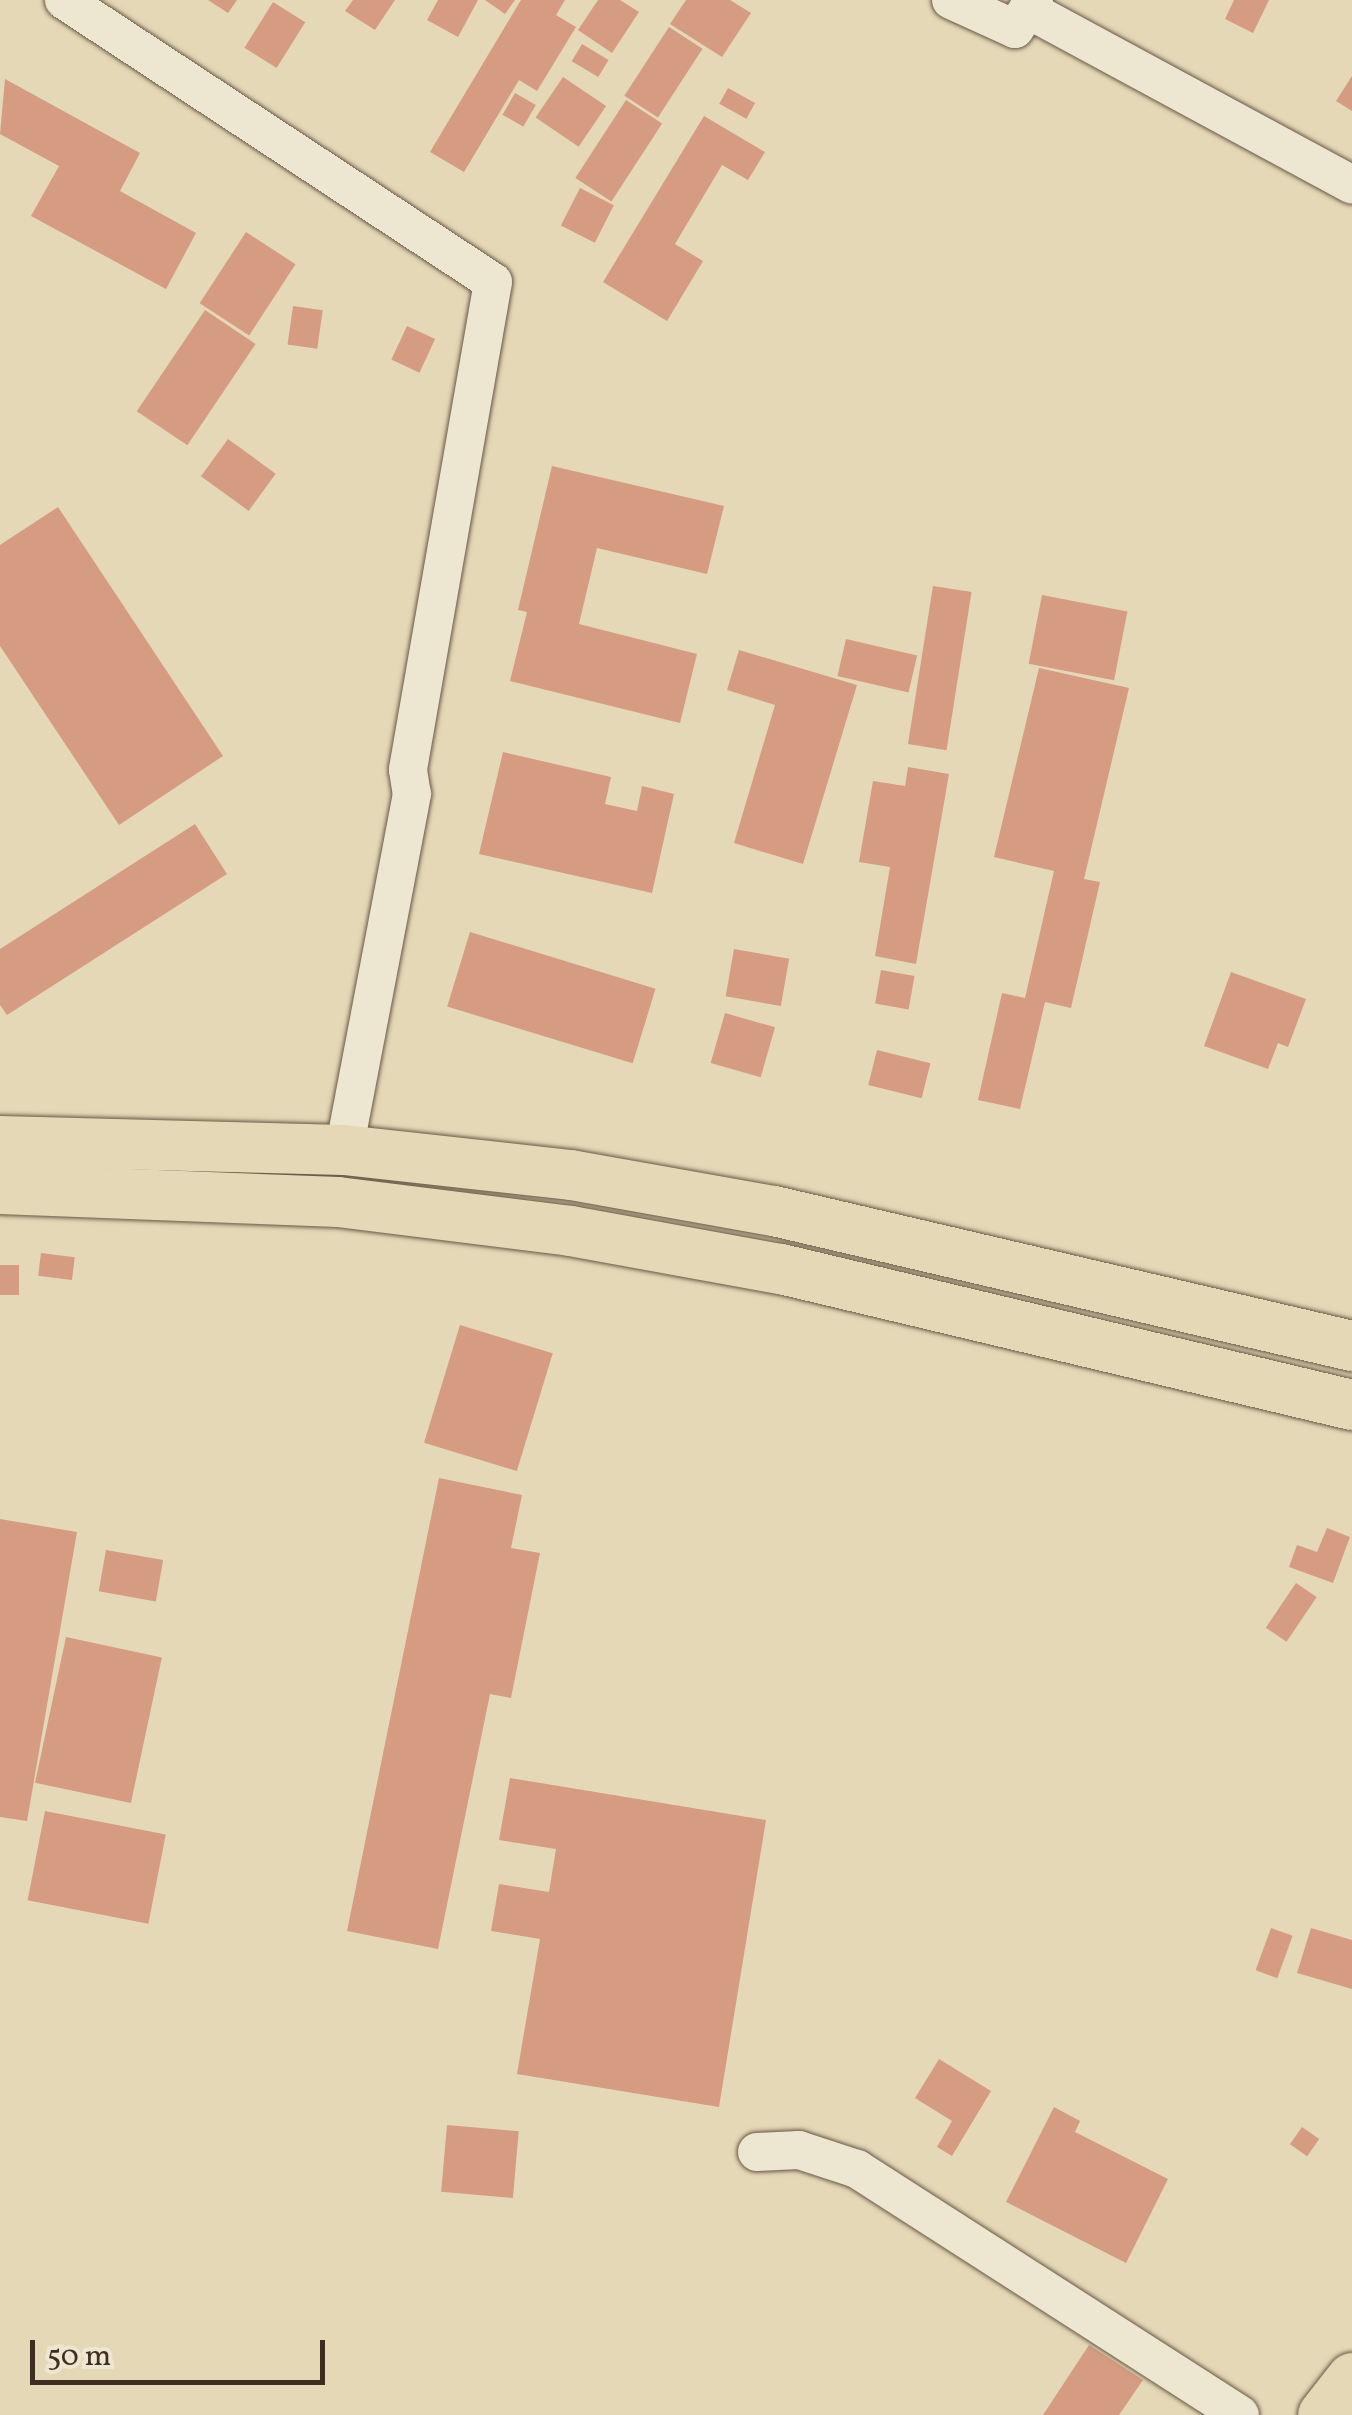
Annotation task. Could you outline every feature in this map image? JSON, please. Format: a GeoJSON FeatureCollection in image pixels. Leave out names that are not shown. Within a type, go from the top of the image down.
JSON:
{"type":"FeatureCollection","features":[{"type":"Feature","properties":{"kind":"main road"},"geometry":{"type":"LineString","coordinates":[[0,1141],[344,1150],[571,1175],[774,1211],[1352,1346]]}},
{"type":"Feature","properties":{"kind":"main road"},"geometry":{"type":"LineString","coordinates":[[0,1188],[338,1202],[571,1231],[781,1269],[1352,1405]]}},
{"type":"Feature","properties":{"kind":"main road"},"geometry":{"type":"LineString","coordinates":[[1322,2415],[1352,2378]]}},
{"type":"Feature","properties":{"kind":"street"},"geometry":{"type":"LineString","coordinates":[[64,0],[493,282],[408,770],[412,794],[344,1150]]}},
{"type":"Feature","properties":{"kind":"street"},"geometry":{"type":"LineString","coordinates":[[951,0],[1008,28],[1020,25],[1032,5],[1352,185]]}},
{"type":"Feature","properties":{"kind":"street"},"geometry":{"type":"LineString","coordinates":[[757,2152],[799,2150],[857,2170],[1240,2415]]}},
{"type":"Feature","properties":{"kind":"building"},"geometry":{"type":"Polygon","coordinates":[[[208,0],[237,0],[228,13],[208,0]]]}},
{"type":"Feature","properties":{"kind":"building"},"geometry":{"type":"Polygon","coordinates":[[[353,0],[395,0],[375,30],[345,11],[353,0]]]}},
{"type":"Feature","properties":{"kind":"building"},"geometry":{"type":"Polygon","coordinates":[[[438,0],[478,0],[458,37],[427,20],[438,0]]]}},
{"type":"Feature","properties":{"kind":"building"},"geometry":{"type":"Polygon","coordinates":[[[485,0],[515,0],[505,14],[485,0]]]}},
{"type":"Feature","properties":{"kind":"building"},"geometry":{"type":"Polygon","coordinates":[[[521,0],[565,0],[556,15],[576,27],[537,91],[519,80],[464,172],[430,152],[521,0]]]}},
{"type":"Feature","properties":{"kind":"building"},"geometry":{"type":"Polygon","coordinates":[[[598,0],[620,0],[639,12],[612,53],[578,30],[598,0]]]}},
{"type":"Feature","properties":{"kind":"building"},"geometry":{"type":"Polygon","coordinates":[[[686,0],[730,0],[751,13],[722,57],[670,24],[686,0]]]}},
{"type":"Feature","properties":{"kind":"building"},"geometry":{"type":"Polygon","coordinates":[[[1234,0],[1269,0],[1253,33],[1225,19],[1234,0]]]}},
{"type":"Feature","properties":{"kind":"building"},"geometry":{"type":"Polygon","coordinates":[[[273,2],[305,22],[277,68],[244,48],[273,2]]]}},
{"type":"Feature","properties":{"kind":"building"},"geometry":{"type":"Polygon","coordinates":[[[669,27],[703,49],[658,118],[624,96],[669,27]]]}},
{"type":"Feature","properties":{"kind":"building"},"geometry":{"type":"Polygon","coordinates":[[[582,44],[609,60],[598,77],[572,61],[582,44]]]}},
{"type":"Feature","properties":{"kind":"building"},"geometry":{"type":"Polygon","coordinates":[[[1352,76],[1352,111],[1336,101],[1352,76]]]}},
{"type":"Feature","properties":{"kind":"building"},"geometry":{"type":"Polygon","coordinates":[[[563,77],[606,106],[579,147],[536,118],[563,77]]]}},
{"type":"Feature","properties":{"kind":"building"},"geometry":{"type":"Polygon","coordinates":[[[5,79],[140,153],[120,191],[196,233],[166,289],[31,216],[59,166],[0,134],[5,79]]]}},
{"type":"Feature","properties":{"kind":"building"},"geometry":{"type":"Polygon","coordinates":[[[728,88],[755,103],[746,119],[719,104],[728,88]]]}},
{"type":"Feature","properties":{"kind":"building"},"geometry":{"type":"Polygon","coordinates":[[[515,93],[536,105],[523,127],[502,115],[515,93]]]}},
{"type":"Feature","properties":{"kind":"building"},"geometry":{"type":"Polygon","coordinates":[[[626,100],[662,123],[611,201],[575,178],[626,100]]]}},
{"type":"Feature","properties":{"kind":"building"},"geometry":{"type":"Polygon","coordinates":[[[704,116],[765,152],[748,180],[722,165],[675,244],[703,261],[667,321],[603,282],[704,116]]]}},
{"type":"Feature","properties":{"kind":"building"},"geometry":{"type":"Polygon","coordinates":[[[580,188],[614,205],[595,243],[561,225],[580,188]]]}},
{"type":"Feature","properties":{"kind":"building"},"geometry":{"type":"Polygon","coordinates":[[[246,232],[295,264],[249,335],[200,303],[246,232]]]}},
{"type":"Feature","properties":{"kind":"building"},"geometry":{"type":"Polygon","coordinates":[[[293,306],[323,310],[317,349],[288,345],[293,306]]]}},
{"type":"Feature","properties":{"kind":"building"},"geometry":{"type":"Polygon","coordinates":[[[205,310],[256,344],[187,445],[137,411],[205,310]]]}},
{"type":"Feature","properties":{"kind":"building"},"geometry":{"type":"Polygon","coordinates":[[[407,326],[435,339],[419,373],[391,360],[407,326]]]}},
{"type":"Feature","properties":{"kind":"building"},"geometry":{"type":"Polygon","coordinates":[[[228,439],[276,474],[249,511],[201,476],[228,439]]]}},
{"type":"Feature","properties":{"kind":"building"},"geometry":{"type":"Polygon","coordinates":[[[552,466],[724,506],[707,574],[597,548],[579,624],[697,654],[680,723],[510,681],[527,612],[518,610],[552,466]]]}},
{"type":"Feature","properties":{"kind":"building"},"geometry":{"type":"Polygon","coordinates":[[[58,507],[223,756],[119,825],[0,646],[0,545],[58,507]]]}},
{"type":"Feature","properties":{"kind":"building"},"geometry":{"type":"Polygon","coordinates":[[[933,586],[972,592],[946,750],[908,744],[933,586]]]}},
{"type":"Feature","properties":{"kind":"building"},"geometry":{"type":"Polygon","coordinates":[[[1042,595],[1127,612],[1114,680],[1029,664],[1042,595]]]}},
{"type":"Feature","properties":{"kind":"building"},"geometry":{"type":"Polygon","coordinates":[[[846,639],[917,655],[909,692],[837,676],[846,639]]]}},
{"type":"Feature","properties":{"kind":"building"},"geometry":{"type":"Polygon","coordinates":[[[739,650],[857,685],[803,864],[734,843],[775,705],[727,690],[739,650]]]}},
{"type":"Feature","properties":{"kind":"building"},"geometry":{"type":"Polygon","coordinates":[[[1039,668],[1129,688],[1084,879],[1100,882],[1071,1008],[1045,1002],[1020,1109],[978,1100],[1002,993],[1025,998],[1054,871],[994,857],[1039,668]]]}},
{"type":"Feature","properties":{"kind":"building"},"geometry":{"type":"Polygon","coordinates":[[[503,752],[611,777],[605,804],[637,811],[642,786],[674,794],[652,893],[479,854],[503,752]]]}},
{"type":"Feature","properties":{"kind":"building"},"geometry":{"type":"Polygon","coordinates":[[[908,767],[949,774],[916,964],[875,956],[890,867],[859,862],[873,781],[905,786],[908,767]]]}},
{"type":"Feature","properties":{"kind":"building"},"geometry":{"type":"Polygon","coordinates":[[[195,824],[227,874],[7,1015],[0,1005],[0,949],[195,824]]]}},
{"type":"Feature","properties":{"kind":"building"},"geometry":{"type":"Polygon","coordinates":[[[470,932],[656,989],[633,1063],[447,1007],[470,932]]]}},
{"type":"Feature","properties":{"kind":"building"},"geometry":{"type":"Polygon","coordinates":[[[734,949],[789,959],[781,1006],[726,996],[734,949]]]}},
{"type":"Feature","properties":{"kind":"building"},"geometry":{"type":"Polygon","coordinates":[[[881,970],[914,976],[909,1009],[875,1003],[881,970]]]}},
{"type":"Feature","properties":{"kind":"building"},"geometry":{"type":"Polygon","coordinates":[[[1231,972],[1306,999],[1288,1047],[1278,1043],[1268,1069],[1204,1046],[1231,972]]]}},
{"type":"Feature","properties":{"kind":"building"},"geometry":{"type":"Polygon","coordinates":[[[725,1013],[775,1027],[761,1077],[711,1063],[725,1013]]]}},
{"type":"Feature","properties":{"kind":"building"},"geometry":{"type":"Polygon","coordinates":[[[877,1050],[930,1063],[922,1098],[868,1085],[877,1050]]]}},
{"type":"Feature","properties":{"kind":"building"},"geometry":{"type":"Polygon","coordinates":[[[41,1253],[75,1257],[72,1280],[38,1276],[41,1253]]]}},
{"type":"Feature","properties":{"kind":"building"},"geometry":{"type":"Polygon","coordinates":[[[0,1265],[19,1265],[19,1295],[0,1295],[0,1265]]]}},
{"type":"Feature","properties":{"kind":"building"},"geometry":{"type":"Polygon","coordinates":[[[460,1325],[553,1353],[517,1471],[424,1443],[460,1325]]]}},
{"type":"Feature","properties":{"kind":"building"},"geometry":{"type":"Polygon","coordinates":[[[439,1478],[522,1495],[511,1548],[540,1553],[511,1698],[490,1694],[438,1949],[347,1931],[439,1478]]]}},
{"type":"Feature","properties":{"kind":"building"},"geometry":{"type":"Polygon","coordinates":[[[0,1519],[77,1532],[27,1821],[0,1817],[0,1519]]]}},
{"type":"Feature","properties":{"kind":"building"},"geometry":{"type":"Polygon","coordinates":[[[1327,1528],[1350,1537],[1333,1583],[1289,1567],[1297,1545],[1317,1552],[1327,1528]]]}},
{"type":"Feature","properties":{"kind":"building"},"geometry":{"type":"Polygon","coordinates":[[[106,1550],[163,1560],[156,1601],[99,1591],[106,1550]]]}},
{"type":"Feature","properties":{"kind":"building"},"geometry":{"type":"Polygon","coordinates":[[[1296,1583],[1317,1597],[1287,1642],[1266,1628],[1296,1583]]]}},
{"type":"Feature","properties":{"kind":"building"},"geometry":{"type":"Polygon","coordinates":[[[66,1637],[162,1657],[131,1803],[35,1783],[66,1637]]]}},
{"type":"Feature","properties":{"kind":"building"},"geometry":{"type":"Polygon","coordinates":[[[510,1778],[766,1820],[719,2107],[517,2074],[540,1939],[491,1931],[499,1884],[549,1892],[556,1849],[499,1840],[510,1778]]]}},
{"type":"Feature","properties":{"kind":"building"},"geometry":{"type":"Polygon","coordinates":[[[45,1811],[166,1834],[148,1924],[28,1900],[45,1811]]]}},
{"type":"Feature","properties":{"kind":"building"},"geometry":{"type":"Polygon","coordinates":[[[1271,1928],[1293,1936],[1277,1978],[1256,1970],[1271,1928]]]}},
{"type":"Feature","properties":{"kind":"building"},"geometry":{"type":"Polygon","coordinates":[[[1311,1928],[1352,1940],[1352,1989],[1297,1973],[1311,1928]]]}},
{"type":"Feature","properties":{"kind":"building"},"geometry":{"type":"Polygon","coordinates":[[[939,2059],[991,2091],[952,2156],[937,2147],[952,2121],[915,2098],[939,2059]]]}},
{"type":"Feature","properties":{"kind":"building"},"geometry":{"type":"Polygon","coordinates":[[[1054,2107],[1080,2121],[1075,2132],[1168,2179],[1126,2263],[1006,2202],[1054,2107]]]}},
{"type":"Feature","properties":{"kind":"building"},"geometry":{"type":"Polygon","coordinates":[[[447,2125],[519,2131],[513,2198],[441,2192],[447,2125]]]}},
{"type":"Feature","properties":{"kind":"building"},"geometry":{"type":"Polygon","coordinates":[[[1302,2127],[1319,2139],[1307,2156],[1290,2144],[1302,2127]]]}},
{"type":"Feature","properties":{"kind":"building"},"geometry":{"type":"Polygon","coordinates":[[[1089,2345],[1143,2380],[1119,2415],[1043,2415],[1089,2345]]]}}]}
